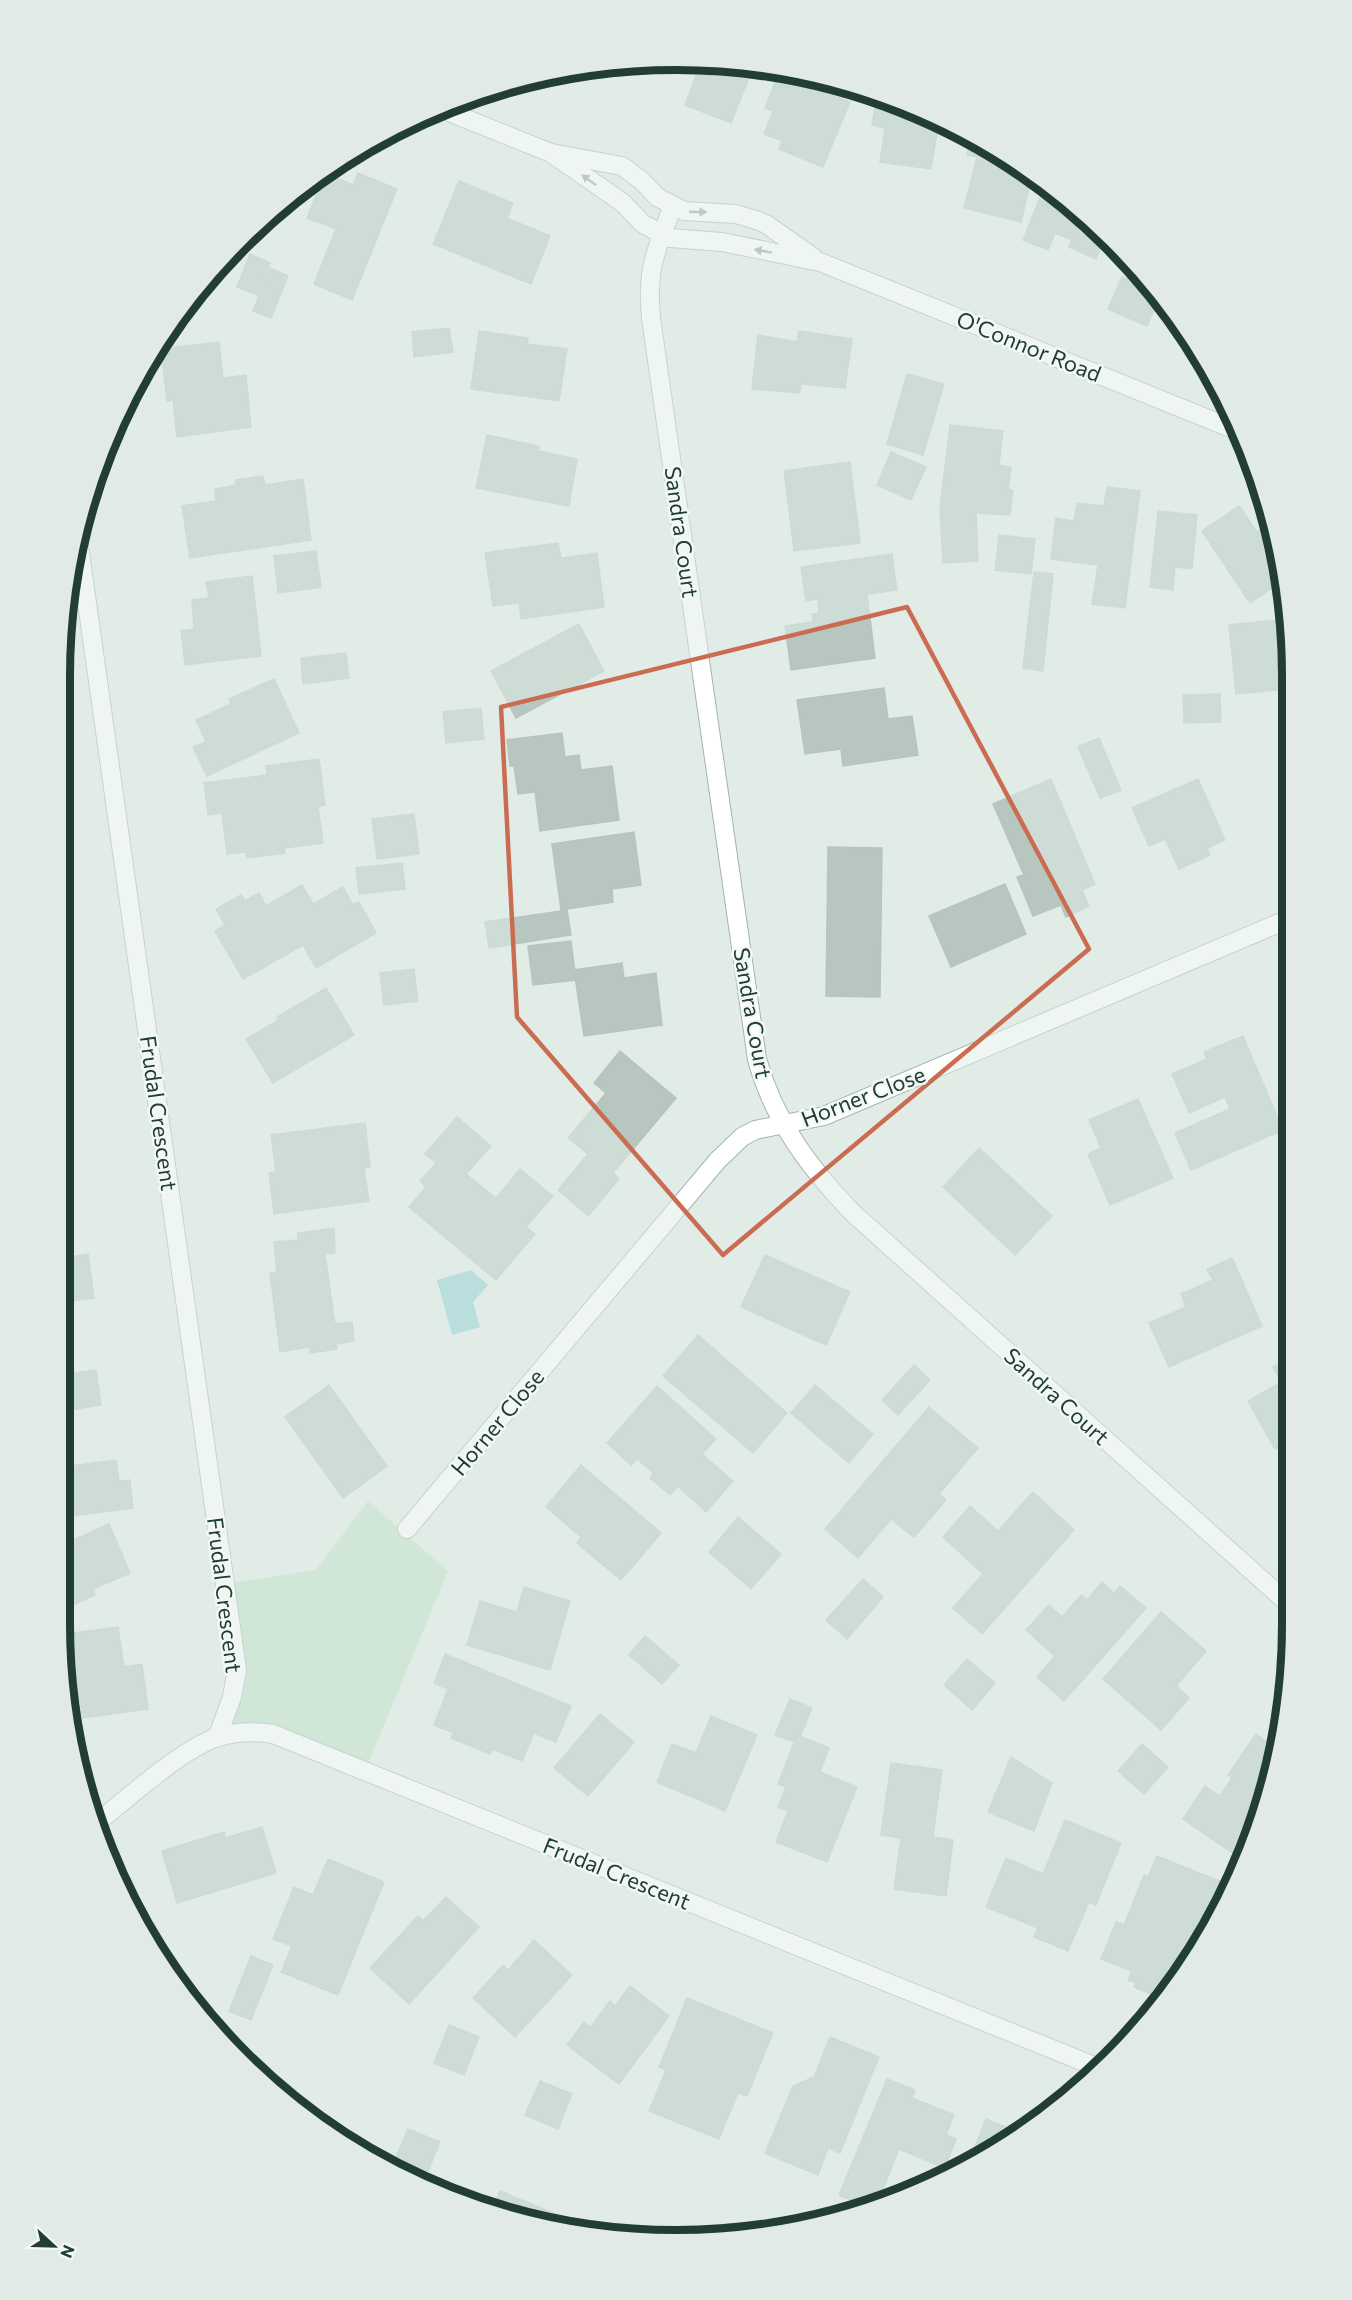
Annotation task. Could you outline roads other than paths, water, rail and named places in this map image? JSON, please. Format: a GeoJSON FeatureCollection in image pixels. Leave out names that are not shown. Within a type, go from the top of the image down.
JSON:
{"type":"FeatureCollection","features":[{"type":"Feature","properties":{"kind":"street","name":"O'Connor Road"},"geometry":{"type":"LineString","coordinates":[[453,114],[551,153],[622,166],[642,180],[657,197],[684,211],[736,214],[766,224],[820,262]]}},
{"type":"Feature","properties":{"kind":"street","name":"O'Connor Road"},"geometry":{"type":"LineString","coordinates":[[551,153],[623,203],[643,224],[663,234],[680,240],[722,242],[820,262],[1227,427]]}},
{"type":"Feature","properties":{"kind":"street","name":"Sandra Court"},"geometry":{"type":"LineString","coordinates":[[673,206],[654,255],[650,276],[651,318],[757,1059],[764,1086],[783,1125],[809,1166],[854,1214],[1282,1598]]}},
{"type":"Feature","properties":{"kind":"street","name":"Frudal Crescent"},"geometry":{"type":"LineString","coordinates":[[81,562],[237,1670],[232,1697],[217,1738],[260,1732],[289,1739],[1091,2065]]}},
{"type":"Feature","properties":{"kind":"street","name":"Horner Close"},"geometry":{"type":"LineString","coordinates":[[407,1529],[728,1148],[755,1130],[824,1116],[1282,922]]}},
{"type":"Feature","properties":{"kind":"street"},"geometry":{"type":"LineString","coordinates":[[103,1818],[173,1763],[217,1738]]}},
{"type":"Feature","properties":{"kind":"water"},"geometry":{"type":"Polygon","coordinates":[[[471,1270],[488,1285],[473,1302],[480,1327],[452,1335],[437,1280],[471,1270]]]}}]}
